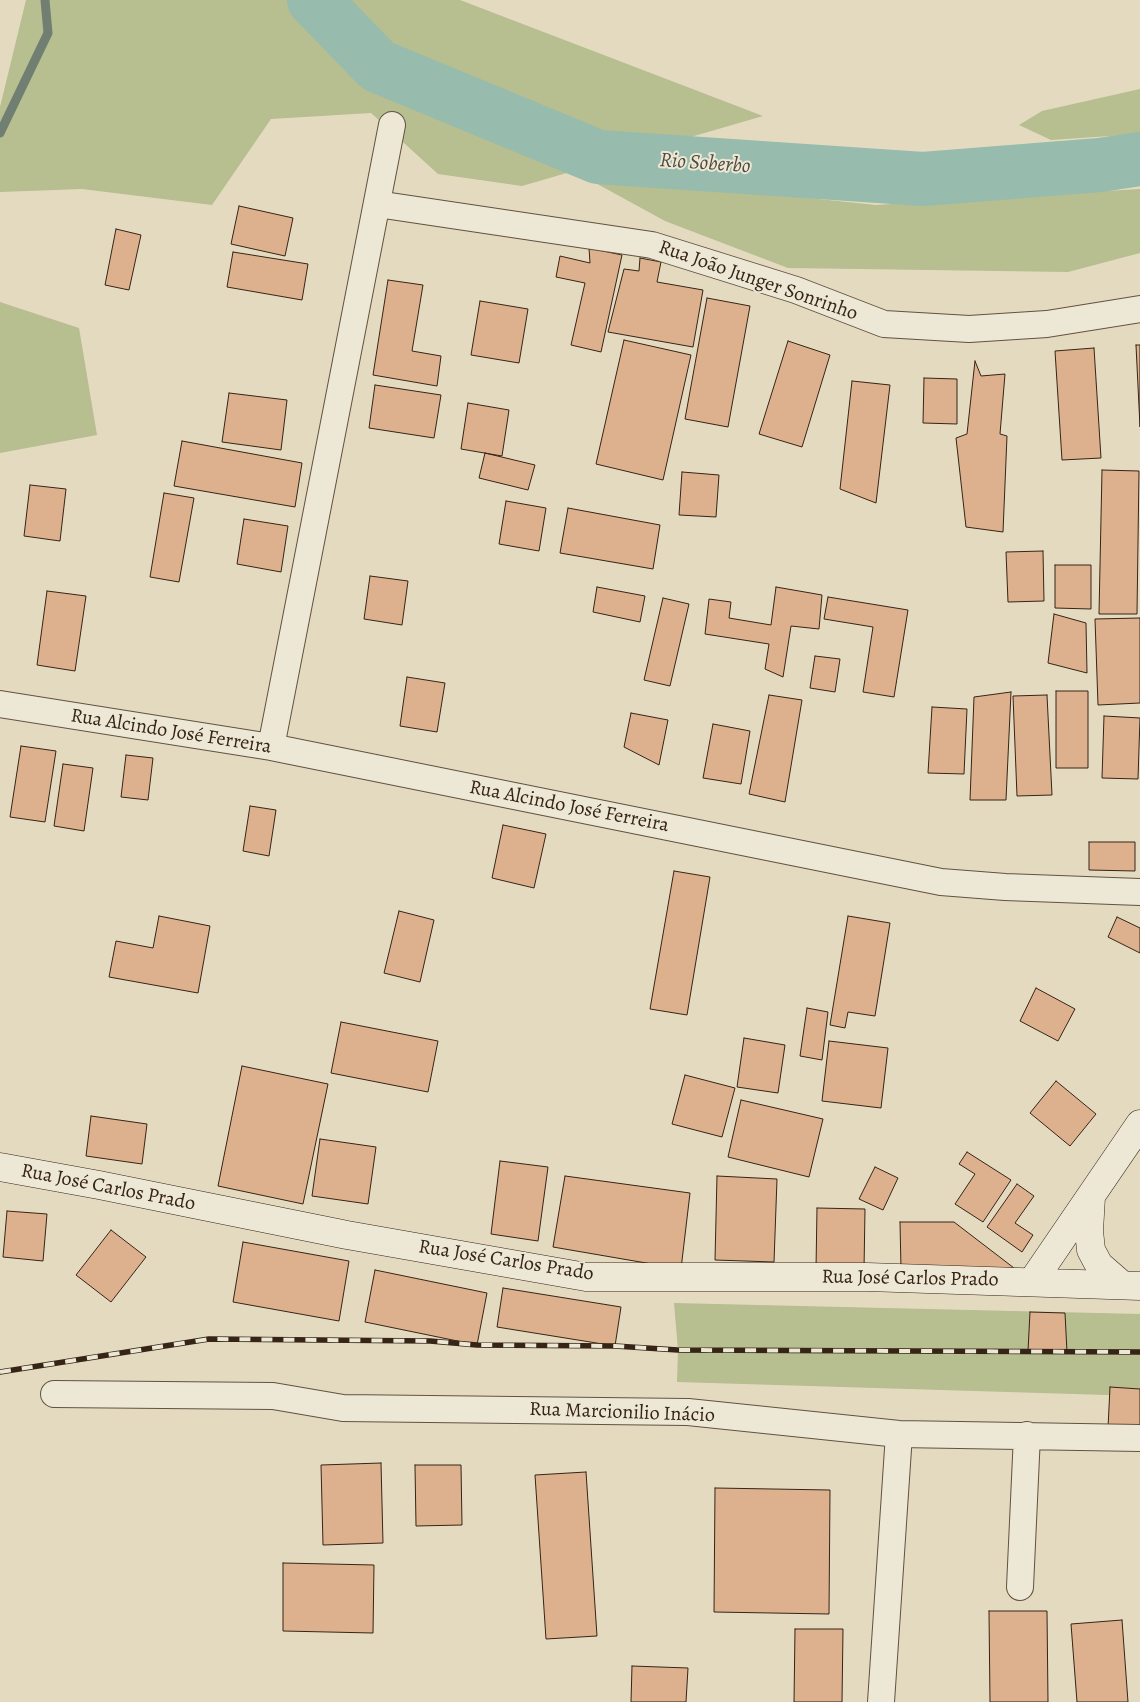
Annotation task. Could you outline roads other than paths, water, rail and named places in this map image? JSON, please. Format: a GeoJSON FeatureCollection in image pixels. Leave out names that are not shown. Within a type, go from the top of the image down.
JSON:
{"type":"FeatureCollection","features":[{"type":"Feature","properties":{"kind":"main road"},"geometry":{"type":"LineString","coordinates":[[1032,1282],[1140,1124]]}},
{"type":"Feature","properties":{"kind":"main road","name":"Rua José Carlos Prado"},"geometry":{"type":"LineString","coordinates":[[0,1167],[347,1235],[586,1277],[784,1278],[818,1276],[1131,1286]]}},
{"type":"Feature","properties":{"kind":"main road"},"geometry":{"type":"LineString","coordinates":[[1091,1197],[1089,1231],[1091,1250],[1099,1265],[1131,1286]]}},
{"type":"Feature","properties":{"kind":"street"},"geometry":{"type":"LineString","coordinates":[[271,747],[392,125]]}},
{"type":"Feature","properties":{"kind":"street","name":"Rua João Junger Sonrinho"},"geometry":{"type":"LineString","coordinates":[[377,204],[652,245],[796,290],[884,324],[969,329],[1047,324],[1140,309]]}},
{"type":"Feature","properties":{"kind":"street","name":"Rua Alcindo José Ferreira"},"geometry":{"type":"LineString","coordinates":[[0,704],[271,747],[941,882],[1004,887],[1140,892]]}},
{"type":"Feature","properties":{"kind":"street","name":"Rua Marcionilio Inácio"},"geometry":{"type":"LineString","coordinates":[[54,1394],[273,1396],[343,1408],[688,1412],[899,1434],[1140,1438]]}},
{"type":"Feature","properties":{"kind":"street"},"geometry":{"type":"LineString","coordinates":[[881,1702],[899,1434]]}},
{"type":"Feature","properties":{"kind":"street"},"geometry":{"type":"LineString","coordinates":[[1020,1587],[1028,1435]]}},
{"type":"Feature","properties":{"kind":"waterway"},"geometry":{"type":"LineString","coordinates":[[0,133],[48,33],[45,0]]}},
{"type":"Feature","properties":{"kind":"waterway","name":"Rio Soberbo"},"geometry":{"type":"LineString","coordinates":[[314,0],[378,66],[598,157],[923,179],[1100,165],[1140,159]]}},
{"type":"Feature","properties":{"kind":"railway"},"geometry":{"type":"LineString","coordinates":[[0,1372],[209,1339],[430,1341],[477,1345],[615,1346],[678,1350],[1140,1352]]}}]}
